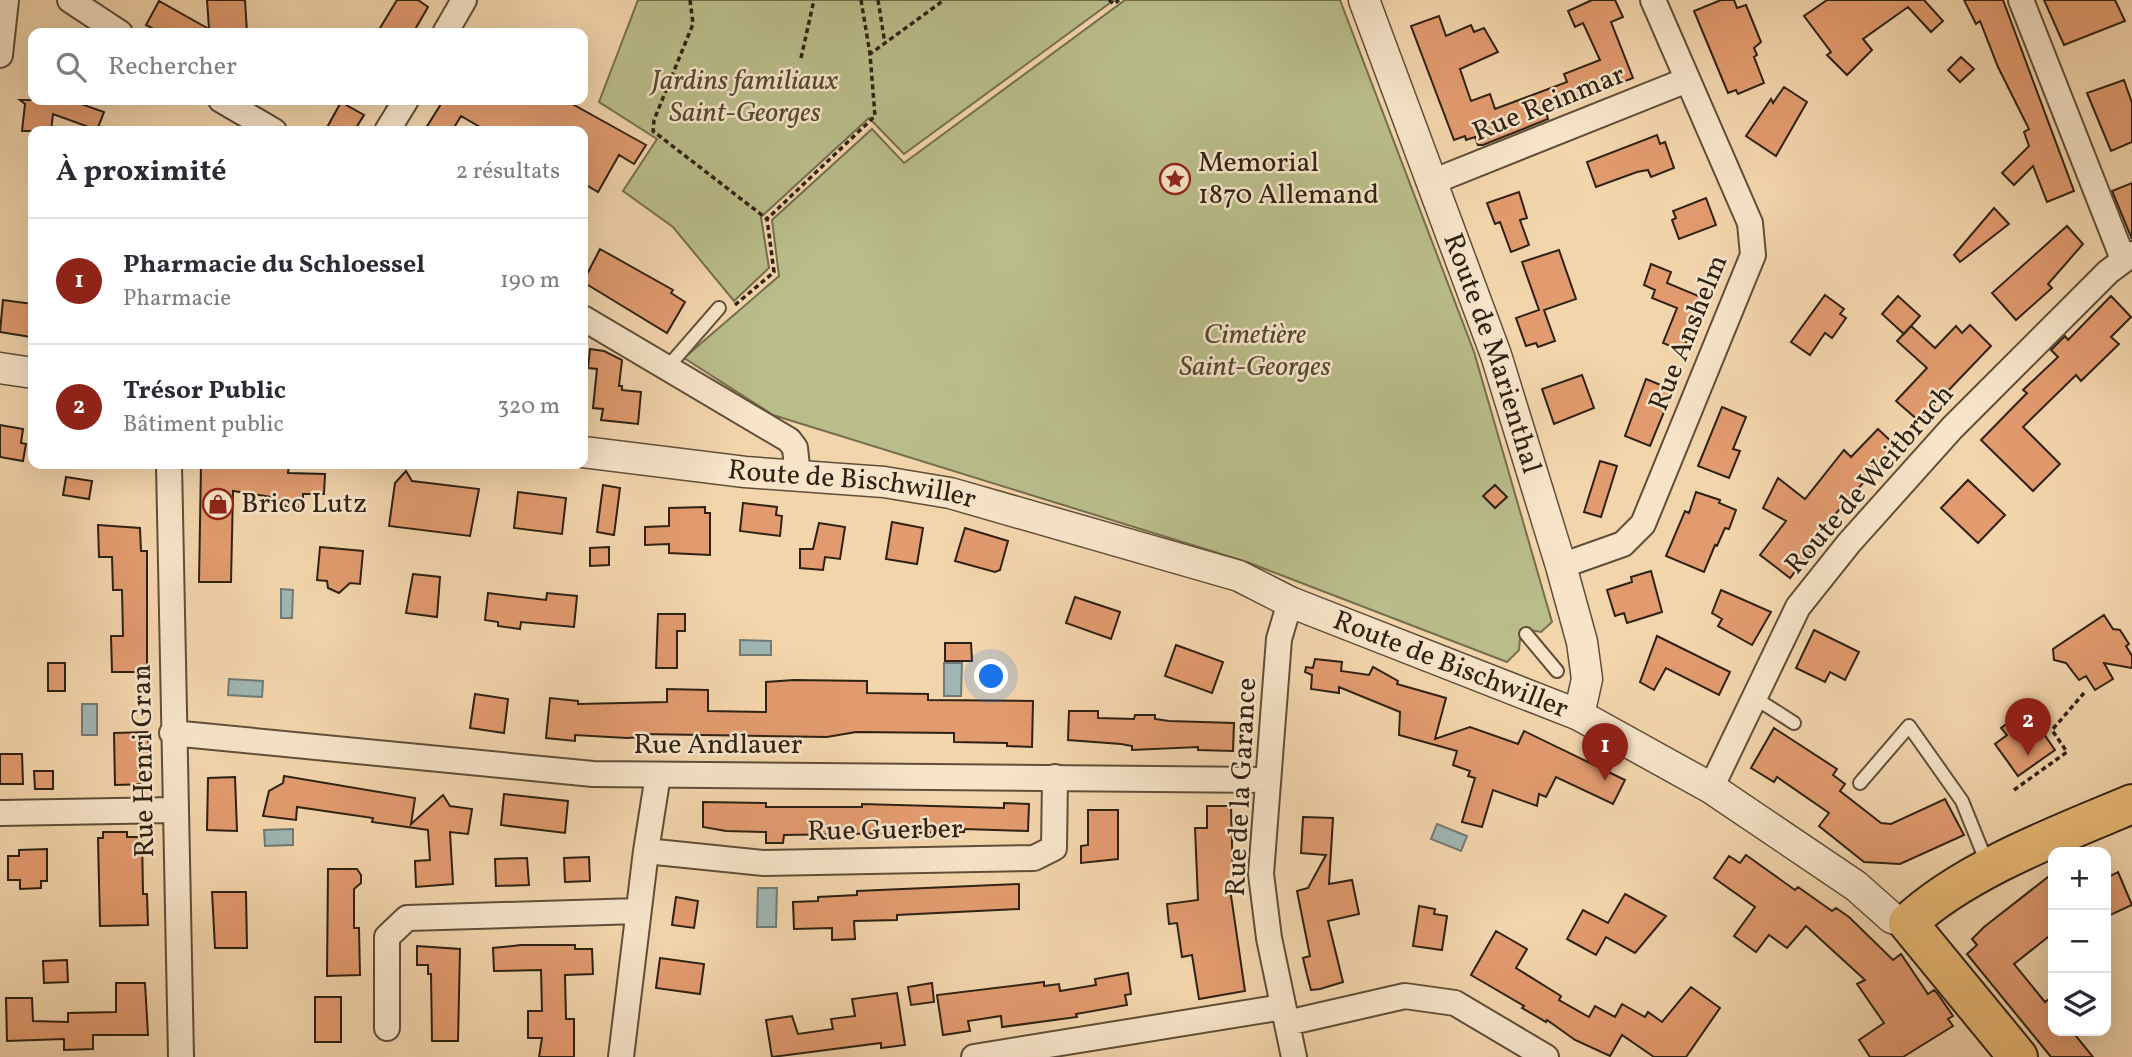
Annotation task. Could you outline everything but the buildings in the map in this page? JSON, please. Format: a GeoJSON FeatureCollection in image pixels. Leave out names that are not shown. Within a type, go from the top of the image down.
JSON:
{"type":"FeatureCollection","features":[{"type":"Feature","properties":{"kind":"main road"},"geometry":{"type":"LineString","coordinates":[[1908,923],[1943,895],[1990,870],[2132,804]]}},
{"type":"Feature","properties":{"kind":"main road","name":"Route de Bischwiller"},"geometry":{"type":"LineString","coordinates":[[1908,923],[2018,1057]]}},
{"type":"Feature","properties":{"kind":"street"},"geometry":{"type":"LineString","coordinates":[[0,55],[6,0]]}},
{"type":"Feature","properties":{"kind":"street"},"geometry":{"type":"LineString","coordinates":[[69,0],[112,28]]}},
{"type":"Feature","properties":{"kind":"street"},"geometry":{"type":"LineString","coordinates":[[448,28],[464,0]]}},
{"type":"Feature","properties":{"kind":"street","name":"Route de Marienthal"},"geometry":{"type":"LineString","coordinates":[[1364,0],[1496,355],[1561,565],[1582,642],[1587,678],[1579,715]]}},
{"type":"Feature","properties":{"kind":"street","name":"Rue Anshelm"},"geometry":{"type":"LineString","coordinates":[[1561,565],[1623,544],[1643,524],[1753,255],[1750,223],[1653,0]]}},
{"type":"Feature","properties":{"kind":"street"},"geometry":{"type":"LineString","coordinates":[[2021,0],[2128,257]]}},
{"type":"Feature","properties":{"kind":"street","name":"Rue Reinmar"},"geometry":{"type":"LineString","coordinates":[[1432,182],[1687,80]]}},
{"type":"Feature","properties":{"kind":"street"},"geometry":{"type":"LineString","coordinates":[[230,105],[265,126]]}},
{"type":"Feature","properties":{"kind":"street"},"geometry":{"type":"LineString","coordinates":[[390,126],[403,105]]}},
{"type":"Feature","properties":{"kind":"street","name":"Route de Weitbruch"},"geometry":{"type":"LineString","coordinates":[[1711,788],[1798,607],[1849,544],[1952,428],[2128,257]]}},
{"type":"Feature","properties":{"kind":"street"},"geometry":{"type":"LineString","coordinates":[[588,321],[789,440],[795,447],[798,476]]}},
{"type":"Feature","properties":{"kind":"street"},"geometry":{"type":"LineString","coordinates":[[0,368],[28,372]]}},
{"type":"Feature","properties":{"kind":"street","name":"Route de Bischwiller"},"geometry":{"type":"LineString","coordinates":[[588,453],[798,476],[884,482],[950,494],[1116,541],[1214,580],[1290,602],[1579,715],[1711,788],[1858,888],[1892,918],[1908,923]]}},
{"type":"Feature","properties":{"kind":"street","name":"Rue Henri Gran"},"geometry":{"type":"LineString","coordinates":[[169,469],[172,733],[181,1057]]}},
{"type":"Feature","properties":{"kind":"street","name":"Rue de la Garance"},"geometry":{"type":"LineString","coordinates":[[1290,602],[1279,639],[1266,780],[1262,874],[1269,938],[1294,1057]]}},
{"type":"Feature","properties":{"kind":"street","name":"Rue Andlauer"},"geometry":{"type":"LineString","coordinates":[[172,733],[593,774],[1266,780]]}},
{"type":"Feature","properties":{"kind":"street"},"geometry":{"type":"LineString","coordinates":[[621,1057],[638,911],[658,775]]}},
{"type":"Feature","properties":{"kind":"street","name":"Rue Guerber"},"geometry":{"type":"LineString","coordinates":[[646,851],[764,863],[1034,858],[1054,848],[1055,777]]}},
{"type":"Feature","properties":{"kind":"street"},"geometry":{"type":"LineString","coordinates":[[0,813],[175,810]]}},
{"type":"Feature","properties":{"kind":"street"},"geometry":{"type":"LineString","coordinates":[[387,1028],[387,937],[407,918],[638,911]]}},
{"type":"Feature","properties":{"kind":"street"},"geometry":{"type":"LineString","coordinates":[[974,1057],[1405,996],[1455,1003],[1546,1057]]}},
{"type":"Feature","properties":{"kind":"lane"},"geometry":{"type":"LineString","coordinates":[[666,369],[719,308]]}},
{"type":"Feature","properties":{"kind":"lane"},"geometry":{"type":"LineString","coordinates":[[1526,634],[1557,671]]}},
{"type":"Feature","properties":{"kind":"lane"},"geometry":{"type":"LineString","coordinates":[[1755,698],[1794,723]]}},
{"type":"Feature","properties":{"kind":"lane"},"geometry":{"type":"LineString","coordinates":[[1860,783],[1909,726],[1962,801],[1990,870]]}},
{"type":"Feature","properties":{"kind":"path"},"geometry":{"type":"LineString","coordinates":[[690,0],[693,24],[654,120],[653,131],[767,219],[774,272],[734,306],[719,308]]}},
{"type":"Feature","properties":{"kind":"path"},"geometry":{"type":"LineString","coordinates":[[801,58],[814,0]]}},
{"type":"Feature","properties":{"kind":"path"},"geometry":{"type":"LineString","coordinates":[[767,219],[875,116],[870,54],[861,0]]}},
{"type":"Feature","properties":{"kind":"path"},"geometry":{"type":"LineString","coordinates":[[878,0],[885,44]]}},
{"type":"Feature","properties":{"kind":"path"},"geometry":{"type":"LineString","coordinates":[[870,54],[944,0]]}},
{"type":"Feature","properties":{"kind":"path"},"geometry":{"type":"LineString","coordinates":[[1109,0],[1114,4],[1119,0]]}},
{"type":"Feature","properties":{"kind":"path"},"geometry":{"type":"LineString","coordinates":[[2014,790],[2067,752],[2052,730],[2084,693]]}},
{"type":"Feature","properties":{"kind":"green space","name":"Jardins familiaux Saint-Georges"},"geometry":{"type":"Polygon","coordinates":[[[638,0],[1114,0],[904,154],[869,118],[761,217],[769,268],[734,301],[673,227],[623,191],[657,139],[599,102],[638,0]]]}},
{"type":"Feature","properties":{"kind":"green space","name":"Cimetière Saint-Georges"},"geometry":{"type":"Polygon","coordinates":[[[1125,0],[1340,0],[1474,352],[1552,622],[1541,632],[1530,630],[1520,639],[1519,650],[1507,662],[1247,562],[773,415],[684,358],[779,276],[772,220],[872,129],[904,163],[1125,0]]]}},
{"type":"Feature","properties":{"kind":"water"},"geometry":{"type":"Polygon","coordinates":[[[281,589],[293,590],[292,618],[281,618],[281,589]]]}},
{"type":"Feature","properties":{"kind":"water"},"geometry":{"type":"Polygon","coordinates":[[[740,640],[771,641],[771,655],[740,655],[740,640]]]}},
{"type":"Feature","properties":{"kind":"water"},"geometry":{"type":"Polygon","coordinates":[[[944,663],[962,663],[961,696],[944,696],[944,663]]]}},
{"type":"Feature","properties":{"kind":"water"},"geometry":{"type":"Polygon","coordinates":[[[229,679],[263,681],[262,697],[228,695],[229,679]]]}},
{"type":"Feature","properties":{"kind":"water"},"geometry":{"type":"Polygon","coordinates":[[[82,704],[97,704],[97,735],[82,735],[82,704]]]}},
{"type":"Feature","properties":{"kind":"water"},"geometry":{"type":"Polygon","coordinates":[[[1437,824],[1467,836],[1461,851],[1431,839],[1437,824]]]}},
{"type":"Feature","properties":{"kind":"water"},"geometry":{"type":"Polygon","coordinates":[[[293,829],[293,845],[265,846],[264,830],[293,829]]]}},
{"type":"Feature","properties":{"kind":"water"},"geometry":{"type":"Polygon","coordinates":[[[758,888],[777,888],[776,927],[757,927],[758,888]]]}},
{"type":"Feature","properties":{"kind":"place","name":"Memorial 1870 Allemand"},"geometry":{"type":"Point","coordinates":[1175,179]}},
{"type":"Feature","properties":{"kind":"place","name":"Brico Lutz"},"geometry":{"type":"Point","coordinates":[218,504]}},
{"type":"Feature","properties":{"kind":"place","name":"Trésor Public"},"geometry":{"type":"Point","coordinates":[2028,756]}},
{"type":"Feature","properties":{"kind":"place","name":"Pharmacie du Schloessel"},"geometry":{"type":"Point","coordinates":[1605,781]}}]}
